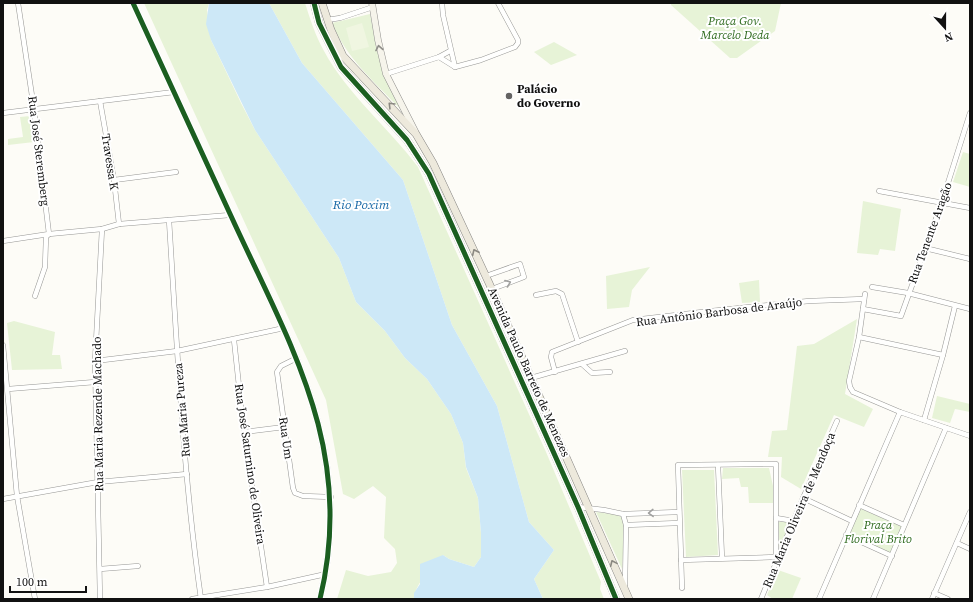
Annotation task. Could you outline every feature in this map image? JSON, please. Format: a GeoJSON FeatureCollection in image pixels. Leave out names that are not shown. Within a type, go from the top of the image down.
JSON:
{"type":"FeatureCollection","features":[{"type":"Feature","properties":{"kind":"main road","name":"Avenida Paulo Barreto de Menezes"},"geometry":{"type":"LineString","coordinates":[[314,3],[330,46],[341,67],[381,110],[419,156],[445,207],[578,507],[616,599]]}},
{"type":"Feature","properties":{"kind":"main road","name":"Avenida Paulo Barreto de Menezes"},"geometry":{"type":"LineString","coordinates":[[322,3],[327,20],[343,56],[416,134],[432,163],[492,289],[629,599]]}},
{"type":"Feature","properties":{"kind":"main road"},"geometry":{"type":"LineString","coordinates":[[610,584],[616,580],[621,581]]}},
{"type":"Feature","properties":{"kind":"street","name":"Rua José Steremberg"},"geometry":{"type":"LineString","coordinates":[[18,3],[34,109],[49,234],[46,237],[45,267],[35,296]]}},
{"type":"Feature","properties":{"kind":"street"},"geometry":{"type":"LineString","coordinates":[[133,3],[230,215],[284,328],[297,358],[318,419],[331,497],[330,541],[326,574],[320,599]]}},
{"type":"Feature","properties":{"kind":"street"},"geometry":{"type":"LineString","coordinates":[[442,3],[450,51],[455,67]]}},
{"type":"Feature","properties":{"kind":"street"},"geometry":{"type":"LineString","coordinates":[[439,57],[455,67],[481,60],[518,45],[518,40],[498,3]]}},
{"type":"Feature","properties":{"kind":"street"},"geometry":{"type":"LineString","coordinates":[[327,20],[340,18],[372,5],[379,46],[386,74],[416,134]]}},
{"type":"Feature","properties":{"kind":"street"},"geometry":{"type":"LineString","coordinates":[[386,74],[439,57],[450,51]]}},
{"type":"Feature","properties":{"kind":"street"},"geometry":{"type":"LineString","coordinates":[[3,113],[174,92]]}},
{"type":"Feature","properties":{"kind":"street","name":"Travessa K"},"geometry":{"type":"LineString","coordinates":[[100,101],[114,180],[119,224]]}},
{"type":"Feature","properties":{"kind":"street","name":"Rua Tenente Aragão"},"geometry":{"type":"LineString","coordinates":[[863,309],[901,316],[942,202],[970,113]]}},
{"type":"Feature","properties":{"kind":"street"},"geometry":{"type":"LineString","coordinates":[[114,180],[176,172]]}},
{"type":"Feature","properties":{"kind":"street"},"geometry":{"type":"LineString","coordinates":[[879,191],[970,208]]}},
{"type":"Feature","properties":{"kind":"street"},"geometry":{"type":"LineString","coordinates":[[3,241],[49,234],[102,229],[119,224],[230,215]]}},
{"type":"Feature","properties":{"kind":"street","name":"Rua Maria Pureza"},"geometry":{"type":"LineString","coordinates":[[169,220],[177,351],[187,474],[201,598]]}},
{"type":"Feature","properties":{"kind":"street","name":"Rua Maria Rezende Machado"},"geometry":{"type":"LineString","coordinates":[[100,599],[95,361],[102,229]]}},
{"type":"Feature","properties":{"kind":"street"},"geometry":{"type":"LineString","coordinates":[[925,248],[970,259]]}},
{"type":"Feature","properties":{"kind":"street"},"geometry":{"type":"LineString","coordinates":[[486,276],[520,264],[524,277],[492,289]]}},
{"type":"Feature","properties":{"kind":"street"},"geometry":{"type":"LineString","coordinates":[[872,287],[908,293],[970,309]]}},
{"type":"Feature","properties":{"kind":"street"},"geometry":{"type":"LineString","coordinates":[[536,295],[556,291],[562,294],[578,342]]}},
{"type":"Feature","properties":{"kind":"street","name":"Rua Antônio Barbosa de Araújo"},"geometry":{"type":"LineString","coordinates":[[555,372],[550,357],[552,352],[634,320],[865,296],[863,309]]}},
{"type":"Feature","properties":{"kind":"street"},"geometry":{"type":"LineString","coordinates":[[924,420],[943,355],[955,306]]}},
{"type":"Feature","properties":{"kind":"street"},"geometry":{"type":"LineString","coordinates":[[863,309],[859,337],[849,381],[850,387],[857,395],[900,412],[946,428],[969,434]]}},
{"type":"Feature","properties":{"kind":"street"},"geometry":{"type":"LineString","coordinates":[[95,361],[177,351],[234,340],[284,328]]}},
{"type":"Feature","properties":{"kind":"street"},"geometry":{"type":"LineString","coordinates":[[859,337],[943,355]]}},
{"type":"Feature","properties":{"kind":"street","name":"Rua José Saturnino de Oliveira"},"geometry":{"type":"LineString","coordinates":[[234,340],[244,432],[266,587]]}},
{"type":"Feature","properties":{"kind":"street"},"geometry":{"type":"LineString","coordinates":[[3,345],[17,496],[35,599]]}},
{"type":"Feature","properties":{"kind":"street"},"geometry":{"type":"LineString","coordinates":[[531,378],[625,351]]}},
{"type":"Feature","properties":{"kind":"street","name":"Rua Um"},"geometry":{"type":"LineString","coordinates":[[297,358],[281,366],[277,372],[284,428],[295,493],[303,496],[331,497]]}},
{"type":"Feature","properties":{"kind":"street"},"geometry":{"type":"LineString","coordinates":[[582,364],[592,373],[610,372]]}},
{"type":"Feature","properties":{"kind":"street"},"geometry":{"type":"LineString","coordinates":[[8,389],[95,382]]}},
{"type":"Feature","properties":{"kind":"street"},"geometry":{"type":"LineString","coordinates":[[819,599],[900,412]]}},
{"type":"Feature","properties":{"kind":"street","name":"Rua Maria Oliveira de Mendoça"},"geometry":{"type":"LineString","coordinates":[[761,599],[777,557],[837,421]]}},
{"type":"Feature","properties":{"kind":"street"},"geometry":{"type":"LineString","coordinates":[[244,432],[284,428]]}},
{"type":"Feature","properties":{"kind":"street"},"geometry":{"type":"LineString","coordinates":[[873,599],[946,428]]}},
{"type":"Feature","properties":{"kind":"street"},"geometry":{"type":"LineString","coordinates":[[681,560],[777,557],[776,464],[678,465],[679,523],[682,588]]}},
{"type":"Feature","properties":{"kind":"street"},"geometry":{"type":"LineString","coordinates":[[718,465],[722,558]]}},
{"type":"Feature","properties":{"kind":"street"},"geometry":{"type":"LineString","coordinates":[[3,499],[98,482],[187,474]]}},
{"type":"Feature","properties":{"kind":"street"},"geometry":{"type":"LineString","coordinates":[[803,498],[852,521]]}},
{"type":"Feature","properties":{"kind":"street"},"geometry":{"type":"LineString","coordinates":[[859,505],[904,525]]}},
{"type":"Feature","properties":{"kind":"street"},"geometry":{"type":"LineString","coordinates":[[578,507],[623,514],[679,512]]}},
{"type":"Feature","properties":{"kind":"street"},"geometry":{"type":"LineString","coordinates":[[932,599],[970,512]]}},
{"type":"Feature","properties":{"kind":"street"},"geometry":{"type":"LineString","coordinates":[[623,514],[626,525],[625,591]]}},
{"type":"Feature","properties":{"kind":"street"},"geometry":{"type":"LineString","coordinates":[[776,518],[794,521]]}},
{"type":"Feature","properties":{"kind":"street"},"geometry":{"type":"LineString","coordinates":[[626,525],[679,523]]}},
{"type":"Feature","properties":{"kind":"street"},"geometry":{"type":"LineString","coordinates":[[846,535],[892,556]]}},
{"type":"Feature","properties":{"kind":"street"},"geometry":{"type":"LineString","coordinates":[[957,543],[970,549]]}},
{"type":"Feature","properties":{"kind":"street"},"geometry":{"type":"LineString","coordinates":[[100,569],[138,566]]}},
{"type":"Feature","properties":{"kind":"street"},"geometry":{"type":"LineString","coordinates":[[192,599],[266,587],[326,574]]}},
{"type":"Feature","properties":{"kind":"street"},"geometry":{"type":"LineString","coordinates":[[934,594],[948,599]]}},
{"type":"Feature","properties":{"kind":"green space"},"geometry":{"type":"Polygon","coordinates":[[[144,3],[209,3],[207,10],[211,40],[241,103],[255,130],[339,258],[356,302],[385,331],[405,358],[427,379],[451,414],[463,443],[466,468],[478,498],[481,533],[481,557],[474,567],[449,559],[443,555],[421,581],[415,593],[414,599],[337,599],[346,570],[368,576],[391,572],[397,563],[395,549],[384,538],[386,497],[373,486],[354,499],[343,494],[326,400],[144,3]]]}},
{"type":"Feature","properties":{"kind":"green space"},"geometry":{"type":"Polygon","coordinates":[[[269,3],[305,3],[318,40],[333,67],[344,82],[418,167],[546,452],[601,582],[600,589],[604,599],[543,599],[534,579],[554,550],[529,522],[497,406],[452,325],[403,180],[302,63],[269,3]]]}},
{"type":"Feature","properties":{"kind":"green space","name":"Praça Gov. Marcelo Deda"},"geometry":{"type":"Polygon","coordinates":[[[671,3],[781,3],[775,31],[737,58],[730,58],[671,5],[671,3]]]}},
{"type":"Feature","properties":{"kind":"green space"},"geometry":{"type":"Polygon","coordinates":[[[370,14],[377,51],[389,83],[406,115],[355,61],[338,36],[332,23],[370,14]]]}},
{"type":"Feature","properties":{"kind":"green space"},"geometry":{"type":"Polygon","coordinates":[[[362,23],[369,47],[352,51],[346,28],[362,23]]]}},
{"type":"Feature","properties":{"kind":"green space"},"geometry":{"type":"Polygon","coordinates":[[[554,42],[577,55],[551,65],[534,52],[554,42]]]}},
{"type":"Feature","properties":{"kind":"green space"},"geometry":{"type":"Polygon","coordinates":[[[30,116],[34,142],[8,145],[8,139],[23,137],[20,117],[30,116]]]}},
{"type":"Feature","properties":{"kind":"green space"},"geometry":{"type":"Polygon","coordinates":[[[963,152],[970,154],[970,187],[953,182],[963,152]]]}},
{"type":"Feature","properties":{"kind":"green space"},"geometry":{"type":"Polygon","coordinates":[[[863,201],[901,209],[895,251],[880,249],[878,255],[857,253],[863,201]]]}},
{"type":"Feature","properties":{"kind":"green space"},"geometry":{"type":"Polygon","coordinates":[[[650,267],[632,290],[629,307],[607,309],[606,276],[650,267]]]}},
{"type":"Feature","properties":{"kind":"green space"},"geometry":{"type":"Polygon","coordinates":[[[759,280],[760,302],[742,303],[739,283],[759,280]]]}},
{"type":"Feature","properties":{"kind":"green space"},"geometry":{"type":"Polygon","coordinates":[[[857,319],[845,394],[873,409],[864,427],[834,415],[801,489],[781,477],[782,457],[768,457],[772,431],[787,430],[797,346],[814,344],[857,319]]]}},
{"type":"Feature","properties":{"kind":"green space"},"geometry":{"type":"Polygon","coordinates":[[[14,321],[55,332],[52,355],[60,355],[62,369],[12,370],[7,323],[14,321]]]}},
{"type":"Feature","properties":{"kind":"green space"},"geometry":{"type":"Polygon","coordinates":[[[937,396],[970,404],[970,412],[955,409],[950,423],[932,418],[937,396]]]}},
{"type":"Feature","properties":{"kind":"green space"},"geometry":{"type":"Polygon","coordinates":[[[723,468],[769,468],[773,486],[773,503],[749,503],[748,487],[741,487],[739,478],[722,479],[723,468]]]}},
{"type":"Feature","properties":{"kind":"green space"},"geometry":{"type":"Polygon","coordinates":[[[682,470],[714,470],[718,555],[686,557],[682,470]]]}},
{"type":"Feature","properties":{"kind":"green space","name":"Praça Florival Brito"},"geometry":{"type":"Polygon","coordinates":[[[859,508],[902,526],[890,554],[849,534],[859,508]]]}},
{"type":"Feature","properties":{"kind":"green space"},"geometry":{"type":"Polygon","coordinates":[[[596,512],[619,515],[625,521],[622,569],[596,512]]]}},
{"type":"Feature","properties":{"kind":"green space"},"geometry":{"type":"Polygon","coordinates":[[[778,522],[790,522],[791,524],[780,550],[778,522]]]}},
{"type":"Feature","properties":{"kind":"green space"},"geometry":{"type":"Polygon","coordinates":[[[778,570],[801,578],[792,599],[773,599],[767,595],[778,570]]]}},
{"type":"Feature","properties":{"kind":"water","name":"Rio Poxim"},"geometry":{"type":"Polygon","coordinates":[[[209,3],[269,3],[302,63],[403,180],[452,325],[497,406],[529,522],[554,550],[534,579],[543,599],[414,599],[414,593],[420,584],[420,564],[443,555],[449,559],[474,567],[481,557],[481,533],[478,498],[466,467],[463,443],[451,414],[427,379],[405,358],[385,331],[356,302],[339,258],[255,130],[211,40],[206,24],[209,3]]]}},
{"type":"Feature","properties":{"kind":"cycle path"},"geometry":{"type":"LineString","coordinates":[[133,3],[275,309],[295,355],[311,400],[323,446],[330,494],[329,545],[320,599]]}},
{"type":"Feature","properties":{"kind":"cycle path"},"geometry":{"type":"LineString","coordinates":[[314,3],[319,23],[341,67],[407,140],[429,174],[578,507],[616,599]]}},
{"type":"Feature","properties":{"kind":"place","name":"Palácio do Governo"},"geometry":{"type":"Point","coordinates":[509,96]}}]}
